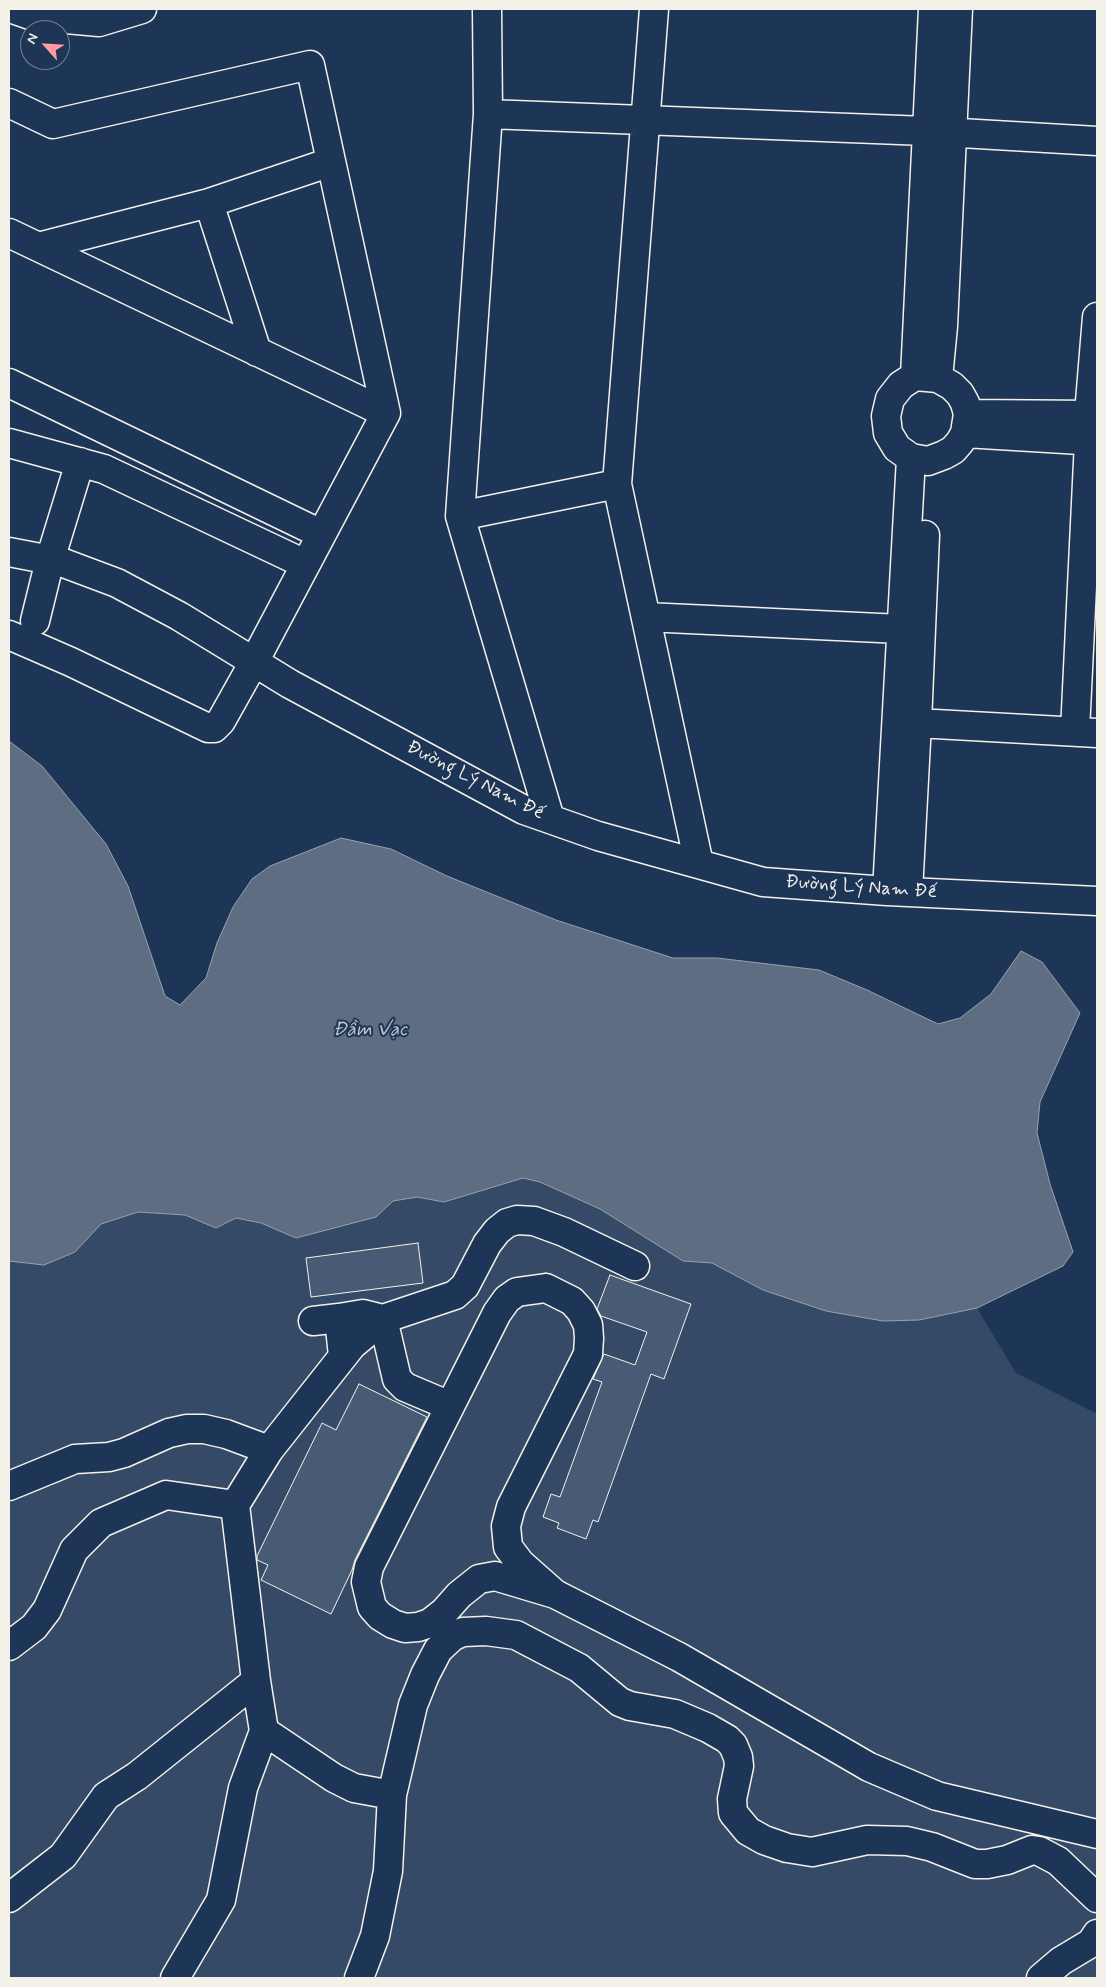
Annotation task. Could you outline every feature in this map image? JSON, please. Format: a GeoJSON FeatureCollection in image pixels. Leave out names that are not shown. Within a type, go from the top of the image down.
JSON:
{"type":"FeatureCollection","features":[{"type":"Feature","properties":{"kind":"street"},"geometry":{"type":"LineString","coordinates":[[14,9],[33,16],[100,15],[142,9]]}},
{"type":"Feature","properties":{"kind":"street"},"geometry":{"type":"LineString","coordinates":[[487,9],[488,114],[460,516],[550,819]]}},
{"type":"Feature","properties":{"kind":"street"},"geometry":{"type":"LineString","coordinates":[[654,9],[617,484],[699,864]]}},
{"type":"Feature","properties":{"kind":"street"},"geometry":{"type":"LineString","coordinates":[[927,377],[943,326],[939,132],[933,9]]}},
{"type":"Feature","properties":{"kind":"street"},"geometry":{"type":"LineString","coordinates":[[939,132],[958,9]]}},
{"type":"Feature","properties":{"kind":"street"},"geometry":{"type":"LineString","coordinates":[[9,103],[53,124],[310,65],[386,413],[254,662],[221,721],[214,728],[208,728],[71,662],[9,635]]}},
{"type":"Feature","properties":{"kind":"street"},"geometry":{"type":"LineString","coordinates":[[488,114],[1097,140]]}},
{"type":"Feature","properties":{"kind":"street"},"geometry":{"type":"LineString","coordinates":[[38,247],[208,203],[331,162]]}},
{"type":"Feature","properties":{"kind":"street"},"geometry":{"type":"LineString","coordinates":[[208,203],[257,352]]}},
{"type":"Feature","properties":{"kind":"street"},"geometry":{"type":"LineString","coordinates":[[9,233],[386,413]]}},
{"type":"Feature","properties":{"kind":"street"},"geometry":{"type":"LineString","coordinates":[[917,723],[1086,732],[1097,317]]}},
{"type":"Feature","properties":{"kind":"street"},"geometry":{"type":"LineString","coordinates":[[927,377],[960,394],[965,403],[966,423],[953,450],[944,455],[919,460],[897,448],[888,433],[886,416],[890,399],[901,385],[927,377]]}},
{"type":"Feature","properties":{"kind":"street"},"geometry":{"type":"LineString","coordinates":[[9,383],[321,534]]}},
{"type":"Feature","properties":{"kind":"street"},"geometry":{"type":"LineString","coordinates":[[966,423],[1093,414]]}},
{"type":"Feature","properties":{"kind":"street"},"geometry":{"type":"LineString","coordinates":[[966,423],[1093,441]]}},
{"type":"Feature","properties":{"kind":"street"},"geometry":{"type":"LineString","coordinates":[[9,443],[112,472],[305,564]]}},
{"type":"Feature","properties":{"kind":"street"},"geometry":{"type":"LineString","coordinates":[[897,891],[901,629],[919,460]]}},
{"type":"Feature","properties":{"kind":"street"},"geometry":{"type":"LineString","coordinates":[[897,891],[917,723],[919,460]]}},
{"type":"Feature","properties":{"kind":"street"},"geometry":{"type":"LineString","coordinates":[[35,621],[50,560],[80,462]]}},
{"type":"Feature","properties":{"kind":"street"},"geometry":{"type":"LineString","coordinates":[[460,516],[617,484]]}},
{"type":"Feature","properties":{"kind":"street","name":"Đường Lý Nam Đế"},"geometry":{"type":"LineString","coordinates":[[9,552],[50,560],[117,583],[179,616],[290,684],[524,810],[598,836],[763,882],[1097,901]]}},
{"type":"Feature","properties":{"kind":"street"},"geometry":{"type":"LineString","coordinates":[[646,618],[901,629]]}},
{"type":"Feature","properties":{"kind":"street"},"geometry":{"type":"LineString","coordinates":[[176,1978],[221,1900],[244,1788],[264,1731],[256,1681],[235,1505],[269,1450],[352,1345],[383,1319],[455,1295],[465,1286],[487,1244],[497,1230],[507,1222],[517,1220],[534,1221],[564,1232],[635,1266]]}},
{"type":"Feature","properties":{"kind":"street"},"geometry":{"type":"LineString","coordinates":[[555,1594],[520,1563],[508,1548],[506,1526],[511,1507],[588,1354],[588,1325],[581,1311],[572,1301],[546,1288],[517,1292],[507,1299],[496,1313],[369,1568],[366,1582],[372,1606],[380,1616],[393,1624],[405,1628],[418,1628],[430,1623],[444,1612],[459,1595],[479,1579],[495,1576],[555,1594],[679,1657],[869,1767],[937,1796],[1097,1834]]}},
{"type":"Feature","properties":{"kind":"street"},"geometry":{"type":"LineString","coordinates":[[344,1356],[326,1320],[363,1314],[383,1319]]}},
{"type":"Feature","properties":{"kind":"street"},"geometry":{"type":"LineString","coordinates":[[383,1319],[397,1379],[405,1387],[450,1406]]}},
{"type":"Feature","properties":{"kind":"street"},"geometry":{"type":"LineString","coordinates":[[9,1486],[75,1459],[109,1457],[124,1453],[169,1433],[187,1429],[204,1429],[226,1434],[269,1450]]}},
{"type":"Feature","properties":{"kind":"street"},"geometry":{"type":"LineString","coordinates":[[9,1646],[34,1627],[47,1610],[74,1550],[102,1522],[166,1495],[235,1505]]}},
{"type":"Feature","properties":{"kind":"street"},"geometry":{"type":"LineString","coordinates":[[359,1978],[376,1936],[388,1872],[392,1795],[413,1705],[438,1650],[453,1636],[463,1632],[504,1632],[516,1635],[579,1668],[620,1702],[630,1706],[664,1710],[708,1728],[727,1739],[733,1745],[738,1757],[739,1766],[732,1799],[733,1814],[748,1831],[764,1840],[787,1848],[812,1852],[868,1840],[907,1841],[932,1848],[959,1859],[981,1864],[1007,1860],[1032,1850],[1039,1851],[1058,1861],[1097,1898]]}},
{"type":"Feature","properties":{"kind":"street"},"geometry":{"type":"LineString","coordinates":[[9,1898],[63,1856],[106,1796],[137,1776],[256,1681]]}},
{"type":"Feature","properties":{"kind":"street"},"geometry":{"type":"LineString","coordinates":[[264,1731],[334,1778],[354,1788],[392,1795]]}},
{"type":"Feature","properties":{"kind":"street"},"geometry":{"type":"LineString","coordinates":[[1041,1978],[1061,1961],[1091,1943],[1097,1934]]}},
{"type":"Feature","properties":{"kind":"shaded area"},"geometry":{"type":"Polygon","coordinates":[[[523,1178],[540,1182],[600,1209],[683,1261],[712,1263],[763,1290],[919,1320],[977,1308],[1016,1373],[1097,1414],[1097,1978],[9,1978],[9,1261],[44,1265],[75,1252],[101,1224],[138,1212],[185,1215],[216,1228],[236,1218],[261,1223],[296,1238],[376,1217],[393,1201],[417,1197],[444,1202],[523,1178]]]}},
{"type":"Feature","properties":{"kind":"water","name":"Đầm Vạc"},"geometry":{"type":"Polygon","coordinates":[[[9,741],[42,766],[106,844],[128,886],[165,996],[180,1005],[206,978],[217,943],[233,907],[252,879],[270,866],[341,838],[391,849],[447,876],[556,920],[673,958],[717,958],[819,970],[867,990],[938,1024],[960,1018],[991,994],[1021,951],[1042,962],[1080,1013],[1040,1102],[1037,1133],[1050,1184],[1073,1252],[1063,1266],[977,1308],[919,1320],[883,1321],[826,1311],[763,1290],[712,1263],[683,1261],[600,1209],[540,1182],[523,1178],[444,1202],[417,1197],[393,1201],[376,1217],[296,1238],[261,1223],[236,1218],[216,1228],[185,1215],[138,1212],[101,1224],[75,1252],[44,1265],[9,1261],[9,741]]]}},
{"type":"Feature","properties":{"kind":"building"},"geometry":{"type":"Polygon","coordinates":[[[418,1243],[423,1283],[311,1297],[306,1258],[418,1243]]]}},
{"type":"Feature","properties":{"kind":"building"},"geometry":{"type":"Polygon","coordinates":[[[610,1275],[691,1304],[664,1379],[651,1374],[598,1522],[593,1520],[586,1539],[557,1528],[559,1523],[543,1517],[551,1494],[560,1497],[602,1382],[593,1379],[604,1354],[635,1365],[647,1332],[601,1316],[597,1309],[610,1275]]]}},
{"type":"Feature","properties":{"kind":"building"},"geometry":{"type":"Polygon","coordinates":[[[359,1384],[427,1417],[355,1560],[331,1614],[261,1580],[268,1565],[257,1560],[257,1556],[322,1423],[336,1430],[359,1384]]]}}]}
